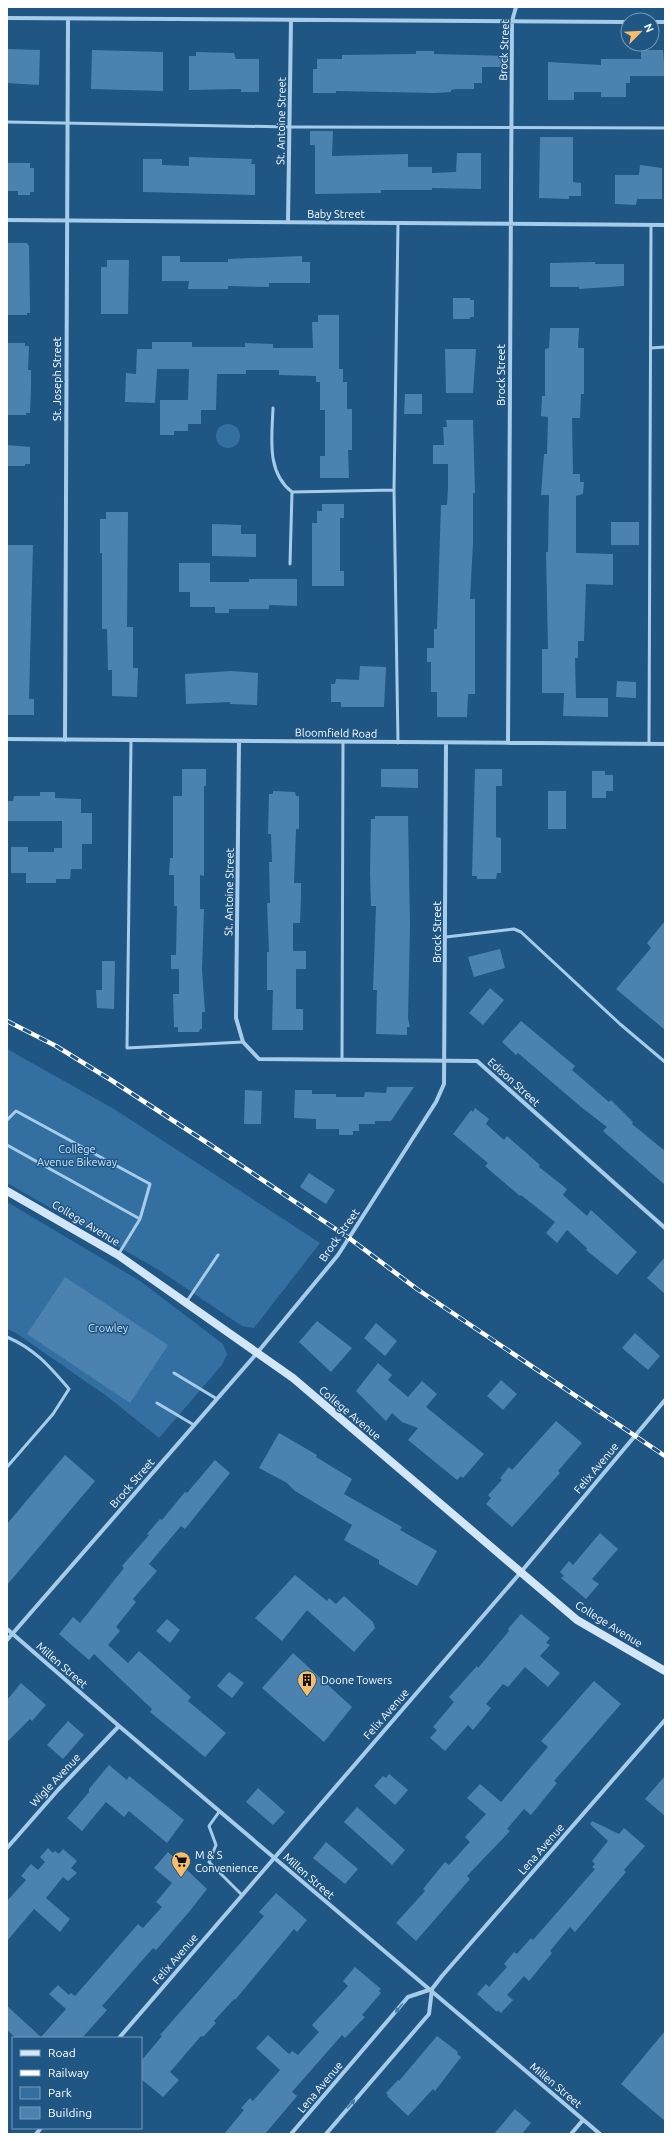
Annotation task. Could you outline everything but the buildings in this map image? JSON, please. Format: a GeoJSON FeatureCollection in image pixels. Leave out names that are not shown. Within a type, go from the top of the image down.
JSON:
{"type":"FeatureCollection","features":[{"type":"Feature","properties":{"kind":"street","name":"Brock Street"},"geometry":{"type":"LineString","coordinates":[[508,743],[512,21],[516,7]]}},
{"type":"Feature","properties":{"kind":"street"},"geometry":{"type":"LineString","coordinates":[[7,18],[620,22]]}},
{"type":"Feature","properties":{"kind":"street","name":"St. Joseph Street"},"geometry":{"type":"LineString","coordinates":[[65,740],[68,18]]}},
{"type":"Feature","properties":{"kind":"street","name":"St. Antoine Street"},"geometry":{"type":"LineString","coordinates":[[288,222],[291,20]]}},
{"type":"Feature","properties":{"kind":"street","name":"Baby Street"},"geometry":{"type":"LineString","coordinates":[[7,220],[665,225]]}},
{"type":"Feature","properties":{"kind":"street","name":"Bloomfield Road"},"geometry":{"type":"LineString","coordinates":[[7,739],[665,744]]}},
{"type":"Feature","properties":{"kind":"street","name":"St. Antoine Street"},"geometry":{"type":"LineString","coordinates":[[239,741],[236,1018],[243,1042]]}},
{"type":"Feature","properties":{"kind":"street","name":"Brock Street"},"geometry":{"type":"LineString","coordinates":[[7,1640],[257,1353],[338,1255],[436,1102],[444,1084],[445,1061],[446,743]]}},
{"type":"Feature","properties":{"kind":"street","name":"Edison Street"},"geometry":{"type":"LineString","coordinates":[[243,1042],[259,1059],[478,1062],[665,1228]]}},
{"type":"Feature","properties":{"kind":"street","name":"College Avenue"},"geometry":{"type":"LineString","coordinates":[[7,1190],[118,1255],[293,1378],[577,1620],[665,1671]]}},
{"type":"Feature","properties":{"kind":"street","name":"Felix Avenue"},"geometry":{"type":"LineString","coordinates":[[120,2037],[521,1572],[665,1400]]}},
{"type":"Feature","properties":{"kind":"street","name":"Millen Street"},"geometry":{"type":"LineString","coordinates":[[7,1629],[274,1858],[413,1976],[432,1990],[449,2007],[600,2134]]}},
{"type":"Feature","properties":{"kind":"street","name":"Lena Avenue"},"geometry":{"type":"LineString","coordinates":[[291,2134],[408,1997],[432,1990],[665,1720]]}},
{"type":"Feature","properties":{"kind":"street","name":"Wigle Avenue"},"geometry":{"type":"LineString","coordinates":[[7,1848],[58,1790],[119,1726]]}},
{"type":"Feature","properties":{"kind":"street"},"geometry":{"type":"LineString","coordinates":[[326,2134],[429,2014],[432,1990]]}},
{"type":"Feature","properties":{"kind":"street"},"geometry":{"type":"LineString","coordinates":[[571,2134],[583,2120]]}},
{"type":"Feature","properties":{"kind":"lane"},"geometry":{"type":"LineString","coordinates":[[7,122],[290,127],[665,128]]}},
{"type":"Feature","properties":{"kind":"lane"},"geometry":{"type":"LineString","coordinates":[[398,223],[394,490],[398,743]]}},
{"type":"Feature","properties":{"kind":"lane"},"geometry":{"type":"LineString","coordinates":[[649,744],[651,225]]}},
{"type":"Feature","properties":{"kind":"lane"},"geometry":{"type":"LineString","coordinates":[[651,348],[665,347]]}},
{"type":"Feature","properties":{"kind":"lane"},"geometry":{"type":"LineString","coordinates":[[273,408],[274,464],[283,486],[292,492],[394,490]]}},
{"type":"Feature","properties":{"kind":"lane"},"geometry":{"type":"LineString","coordinates":[[290,564],[292,492]]}},
{"type":"Feature","properties":{"kind":"lane"},"geometry":{"type":"LineString","coordinates":[[131,740],[127,1048],[243,1042]]}},
{"type":"Feature","properties":{"kind":"lane"},"geometry":{"type":"LineString","coordinates":[[342,1060],[343,742]]}},
{"type":"Feature","properties":{"kind":"lane"},"geometry":{"type":"LineString","coordinates":[[446,937],[514,929],[521,932],[620,1024],[665,1062]]}},
{"type":"Feature","properties":{"kind":"lane"},"geometry":{"type":"LineString","coordinates":[[7,1120],[16,1111],[150,1184],[140,1219],[118,1255]]}},
{"type":"Feature","properties":{"kind":"lane"},"geometry":{"type":"LineString","coordinates":[[7,1145],[140,1219]]}},
{"type":"Feature","properties":{"kind":"lane"},"geometry":{"type":"LineString","coordinates":[[186,1303],[218,1255]]}},
{"type":"Feature","properties":{"kind":"lane"},"geometry":{"type":"LineString","coordinates":[[7,1337],[45,1361],[69,1389],[53,1414],[7,1467]]}},
{"type":"Feature","properties":{"kind":"lane"},"geometry":{"type":"LineString","coordinates":[[174,1373],[217,1399]]}},
{"type":"Feature","properties":{"kind":"lane"},"geometry":{"type":"LineString","coordinates":[[157,1403],[194,1425]]}},
{"type":"Feature","properties":{"kind":"lane"},"geometry":{"type":"LineString","coordinates":[[220,1812],[209,1826],[216,1845],[209,1862],[242,1894]]}},
{"type":"Feature","properties":{"kind":"green space"},"geometry":{"type":"Polygon","coordinates":[[[228,424],[237,427],[240,436],[237,445],[228,448],[219,445],[216,436],[219,427],[228,424]]]}},
{"type":"Feature","properties":{"kind":"green space","name":"College Avenue Bikeway"},"geometry":{"type":"Polygon","coordinates":[[[7,1049],[114,1109],[320,1243],[254,1328],[242,1326],[159,1270],[7,1183],[7,1049]]]}},
{"type":"Feature","properties":{"kind":"green space","name":"Crowley"},"geometry":{"type":"Polygon","coordinates":[[[7,1202],[140,1281],[223,1344],[227,1354],[222,1365],[159,1438],[108,1397],[16,1333],[7,1329],[7,1202]]]}},
{"type":"Feature","properties":{"kind":"railway"},"geometry":{"type":"LineString","coordinates":[[7,1021],[56,1046],[209,1144],[349,1238],[417,1289],[665,1456]]}},
{"type":"Feature","properties":{"kind":"place","name":"Doone Towers"},"geometry":{"type":"Point","coordinates":[307,1697]}},
{"type":"Feature","properties":{"kind":"place","name":"M & S Convenience"},"geometry":{"type":"Point","coordinates":[181,1878]}}]}
